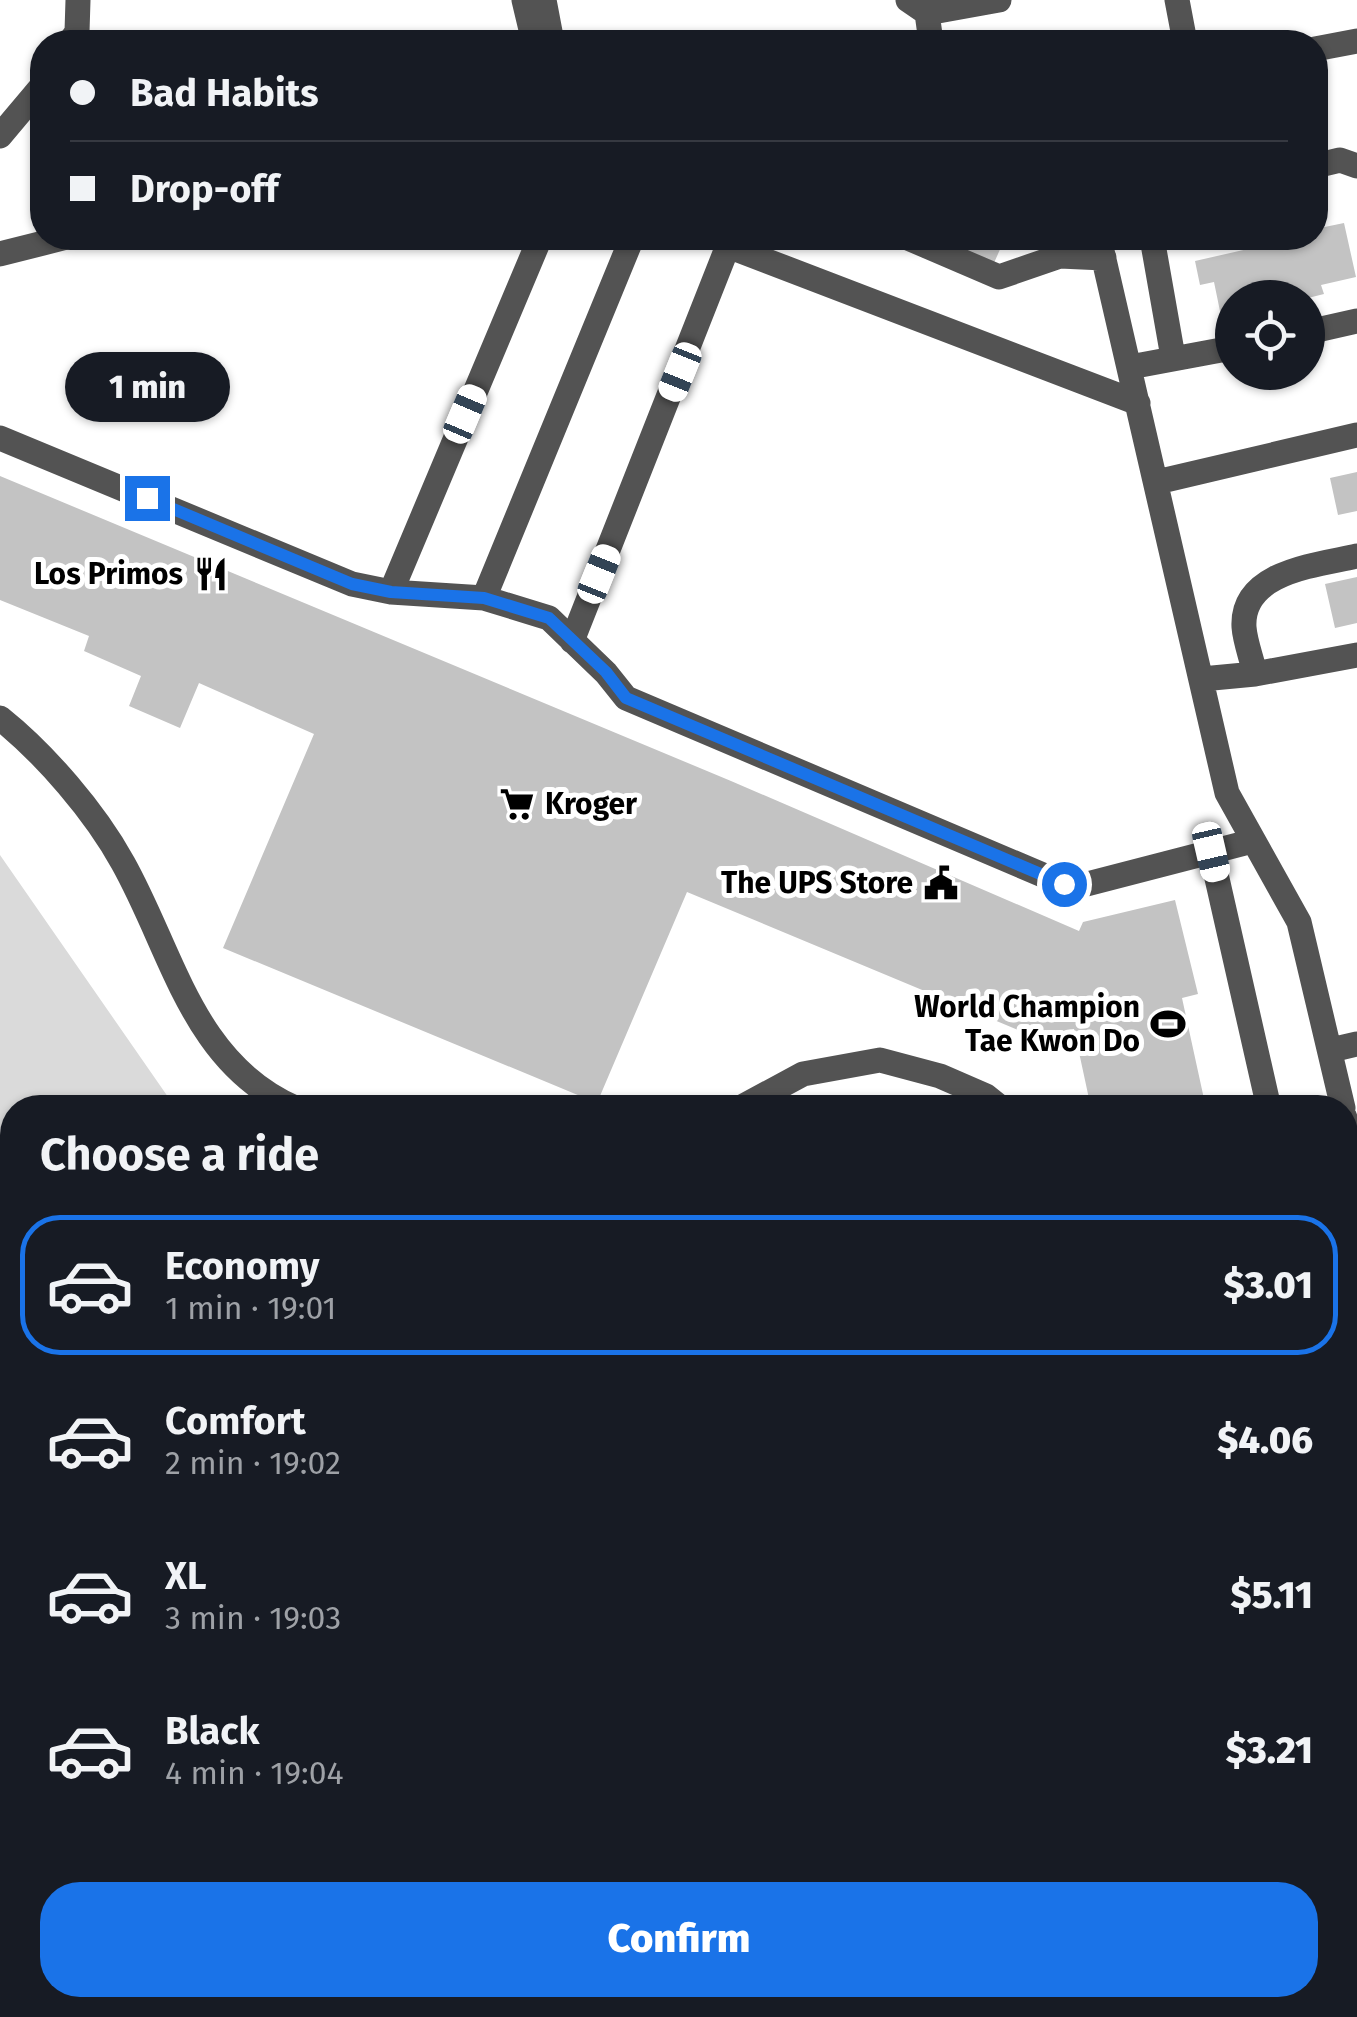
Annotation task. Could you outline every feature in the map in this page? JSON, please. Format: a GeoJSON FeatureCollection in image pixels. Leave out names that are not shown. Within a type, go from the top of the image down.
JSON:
{"type":"FeatureCollection","features":[{"type":"Feature","properties":{"kind":"lane"},"geometry":{"type":"LineString","coordinates":[[77,30],[78,0]]}},
{"type":"Feature","properties":{"kind":"lane"},"geometry":{"type":"LineString","coordinates":[[524,0],[531,30]]}},
{"type":"Feature","properties":{"kind":"lane"},"geometry":{"type":"LineString","coordinates":[[544,0],[550,30]]}},
{"type":"Feature","properties":{"kind":"lane"},"geometry":{"type":"LineString","coordinates":[[918,7],[999,0]]}},
{"type":"Feature","properties":{"kind":"lane"},"geometry":{"type":"LineString","coordinates":[[1177,0],[1183,30]]}},
{"type":"Feature","properties":{"kind":"lane"},"geometry":{"type":"LineString","coordinates":[[1328,47],[1357,40]]}},
{"type":"Feature","properties":{"kind":"lane"},"geometry":{"type":"LineString","coordinates":[[0,136],[30,100]]}},
{"type":"Feature","properties":{"kind":"lane"},"geometry":{"type":"LineString","coordinates":[[1328,163],[1340,160],[1357,166]]}},
{"type":"Feature","properties":{"kind":"lane"},"geometry":{"type":"LineString","coordinates":[[0,254],[30,246]]}},
{"type":"Feature","properties":{"kind":"lane"},"geometry":{"type":"LineString","coordinates":[[391,592],[535,250]]}},
{"type":"Feature","properties":{"kind":"lane"},"geometry":{"type":"LineString","coordinates":[[484,598],[627,250]]}},
{"type":"Feature","properties":{"kind":"lane"},"geometry":{"type":"LineString","coordinates":[[572,641],[727,250]]}},
{"type":"Feature","properties":{"kind":"lane"},"geometry":{"type":"LineString","coordinates":[[750,250],[1138,403]]}},
{"type":"Feature","properties":{"kind":"lane"},"geometry":{"type":"LineString","coordinates":[[936,250],[999,277],[1052,250]]}},
{"type":"Feature","properties":{"kind":"lane"},"geometry":{"type":"LineString","coordinates":[[1102,250],[1228,793],[1299,922],[1340,1095]]}},
{"type":"Feature","properties":{"kind":"lane"},"geometry":{"type":"LineString","coordinates":[[1154,250],[1173,357]]}},
{"type":"Feature","properties":{"kind":"lane"},"geometry":{"type":"LineString","coordinates":[[1325,328],[1357,321]]}},
{"type":"Feature","properties":{"kind":"lane"},"geometry":{"type":"LineString","coordinates":[[1130,367],[1215,351]]}},
{"type":"Feature","properties":{"kind":"lane"},"geometry":{"type":"LineString","coordinates":[[1157,482],[1357,435]]}},
{"type":"Feature","properties":{"kind":"lane"},"geometry":{"type":"LineString","coordinates":[[0,438],[352,584],[391,592],[484,598],[549,618],[606,672],[626,698],[1064,884],[1087,884],[1253,841]]}},
{"type":"Feature","properties":{"kind":"lane"},"geometry":{"type":"LineString","coordinates":[[1255,674],[1244,624],[1249,605],[1265,584],[1278,574],[1357,556]]}},
{"type":"Feature","properties":{"kind":"lane"},"geometry":{"type":"LineString","coordinates":[[1202,679],[1255,674],[1357,655]]}},
{"type":"Feature","properties":{"kind":"lane"},"geometry":{"type":"LineString","coordinates":[[0,718],[70,788],[123,862],[194,1011],[227,1062],[271,1095]]}},
{"type":"Feature","properties":{"kind":"lane"},"geometry":{"type":"LineString","coordinates":[[1211,852],[1266,1095]]}},
{"type":"Feature","properties":{"kind":"lane"},"geometry":{"type":"LineString","coordinates":[[1330,1050],[1357,1044]]}},
{"type":"Feature","properties":{"kind":"lane"},"geometry":{"type":"LineString","coordinates":[[764,1095],[802,1074],[880,1060],[940,1076],[984,1095]]}},
{"type":"Feature","properties":{"kind":"shaded area"},"geometry":{"type":"Polygon","coordinates":[[[0,855],[167,1095],[0,1095],[0,855]]]}},
{"type":"Feature","properties":{"kind":"building"},"geometry":{"type":"Polygon","coordinates":[[[1344,223],[1356,277],[1325,284],[1325,280],[1215,280],[1215,287],[1214,282],[1200,285],[1195,261],[1243,250],[1328,250],[1328,226],[1344,223]]]}},
{"type":"Feature","properties":{"kind":"building"},"geometry":{"type":"Polygon","coordinates":[[[963,250],[1000,250],[994,263],[963,250]]]}},
{"type":"Feature","properties":{"kind":"building"},"geometry":{"type":"Polygon","coordinates":[[[1357,472],[1357,511],[1338,515],[1330,478],[1357,472]]]}},
{"type":"Feature","properties":{"kind":"building"},"geometry":{"type":"Polygon","coordinates":[[[0,476],[1079,931],[1083,922],[1175,900],[1198,994],[1182,998],[1203,1095],[1088,1095],[1074,1029],[1035,1037],[687,892],[600,1095],[578,1095],[223,948],[314,734],[199,683],[180,728],[129,706],[141,676],[84,651],[89,636],[0,600],[0,476]]]}},
{"type":"Feature","properties":{"kind":"building"},"geometry":{"type":"Polygon","coordinates":[[[1357,577],[1357,623],[1335,628],[1325,584],[1357,577]]]}},
{"type":"Feature","properties":{"kind":"place","name":"Los Primos"},"geometry":{"type":"Point","coordinates":[211,574]}},
{"type":"Feature","properties":{"kind":"place","name":"Kroger"},"geometry":{"type":"Point","coordinates":[517,804]}},
{"type":"Feature","properties":{"kind":"place","name":"The UPS Store"},"geometry":{"type":"Point","coordinates":[941,883]}},
{"type":"Feature","properties":{"kind":"place","name":"World Champion Tae Kwon Do"},"geometry":{"type":"Point","coordinates":[1168,1024]}},
{"type":"Feature","properties":{"kind":"route"},"geometry":{"type":"LineString","coordinates":[[147,498],[352,584],[391,592],[484,598],[549,618],[606,672],[626,698],[1064,884]]}}]}
